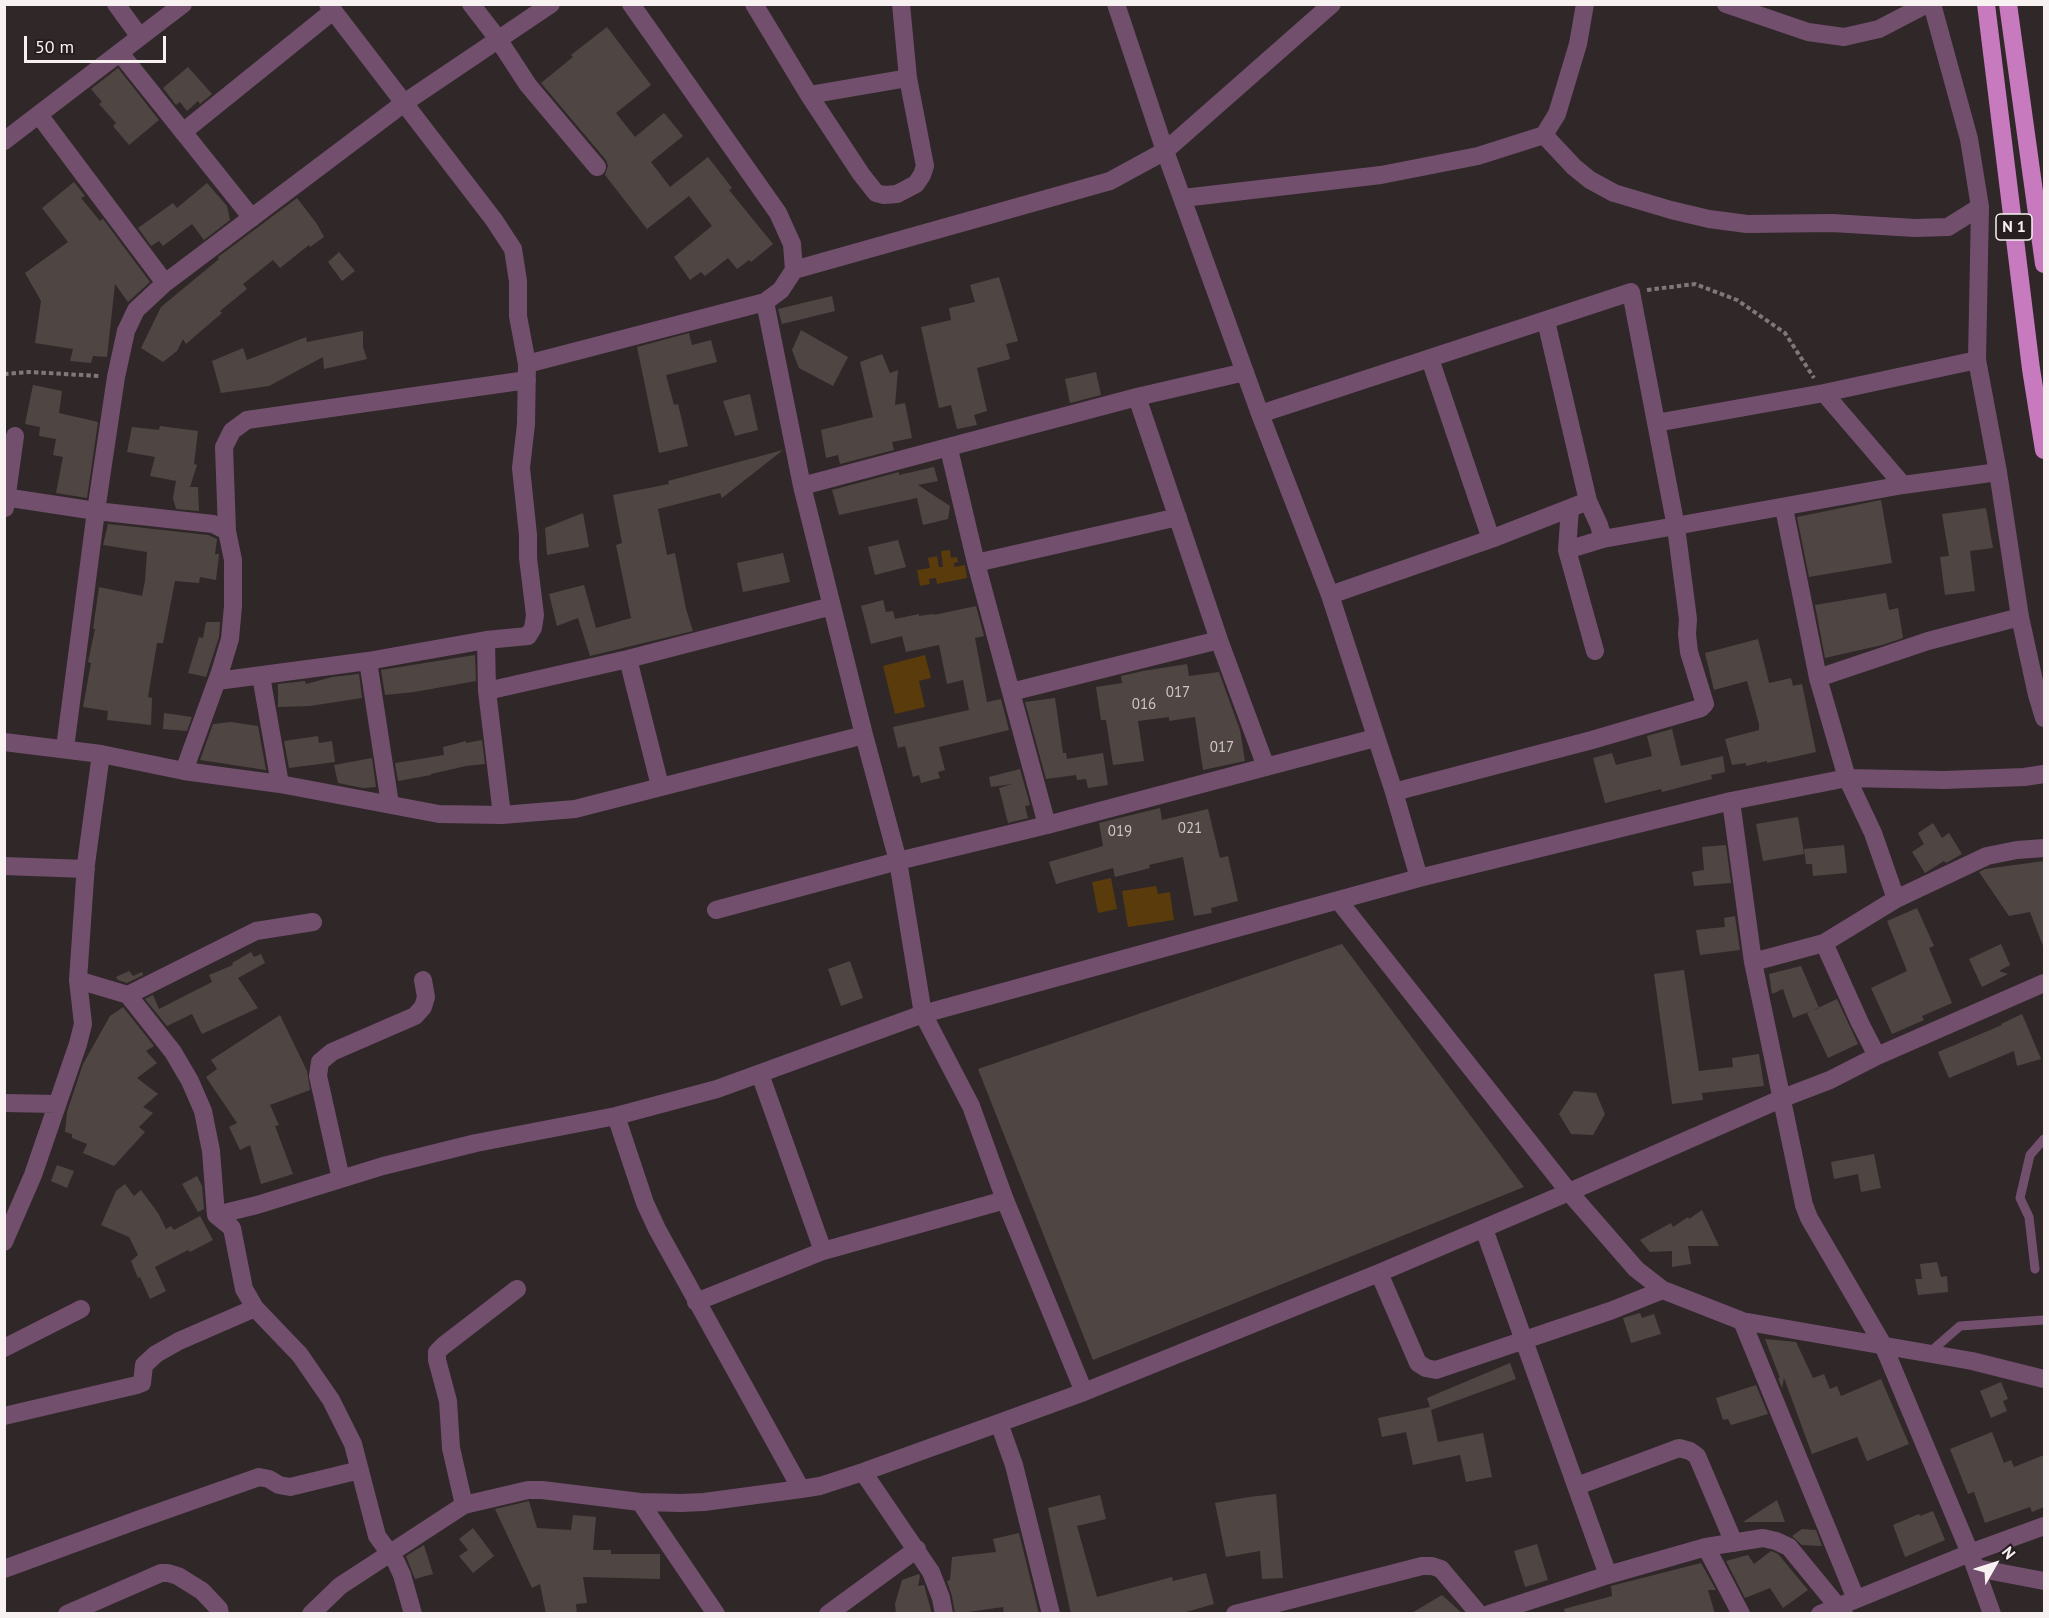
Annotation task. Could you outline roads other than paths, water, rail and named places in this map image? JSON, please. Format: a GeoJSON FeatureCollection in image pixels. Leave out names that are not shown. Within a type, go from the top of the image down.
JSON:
{"type":"FeatureCollection","features":[{"type":"Feature","properties":{"kind":"highway","name":"N 1"},"geometry":{"type":"LineString","coordinates":[[1986,4],[2031,369],[2044,450]]}},
{"type":"Feature","properties":{"kind":"highway","name":"N 1"},"geometry":{"type":"LineString","coordinates":[[2008,4],[2044,264]]}},
{"type":"Feature","properties":{"kind":"street"},"geometry":{"type":"LineString","coordinates":[[116,4],[140,37]]}},
{"type":"Feature","properties":{"kind":"street"},"geometry":{"type":"LineString","coordinates":[[4,141],[183,4]]}},
{"type":"Feature","properties":{"kind":"street"},"geometry":{"type":"LineString","coordinates":[[471,4],[498,39],[528,85],[597,167]]}},
{"type":"Feature","properties":{"kind":"street"},"geometry":{"type":"LineString","coordinates":[[65,748],[116,377],[130,320],[142,303],[165,283],[404,103],[551,4]]}},
{"type":"Feature","properties":{"kind":"street"},"geometry":{"type":"LineString","coordinates":[[184,771],[230,639],[233,560],[227,531],[224,447],[232,431],[247,420],[527,372],[765,302],[781,290],[794,270],[792,244],[778,213],[632,4]]}},
{"type":"Feature","properties":{"kind":"street"},"geometry":{"type":"LineString","coordinates":[[754,4],[809,95],[870,186],[876,193],[884,195],[897,194],[916,184],[925,166],[909,78],[901,4]]}},
{"type":"Feature","properties":{"kind":"street"},"geometry":{"type":"LineString","coordinates":[[1116,4],[1165,151],[1260,414],[1330,595],[1394,792],[1419,878]]}},
{"type":"Feature","properties":{"kind":"street"},"geometry":{"type":"LineString","coordinates":[[794,270],[1110,181],[1165,151],[1332,4]]}},
{"type":"Feature","properties":{"kind":"street"},"geometry":{"type":"LineString","coordinates":[[1183,198],[1381,175],[1478,156],[1544,135],[1557,114],[1578,44],[1585,4]]}},
{"type":"Feature","properties":{"kind":"street"},"geometry":{"type":"LineString","coordinates":[[1726,4],[1808,32],[1844,37],[1879,29],[1927,4]]}},
{"type":"Feature","properties":{"kind":"street"},"geometry":{"type":"LineString","coordinates":[[1932,4],[1969,139],[1980,207],[1977,360],[1998,472],[2020,618],[2044,718]]}},
{"type":"Feature","properties":{"kind":"street"},"geometry":{"type":"LineString","coordinates":[[183,132],[330,8],[494,219],[513,249],[517,273],[518,316],[527,372],[526,424],[521,468],[528,566],[535,615],[533,628],[528,636],[486,640],[368,661],[217,681]]}},
{"type":"Feature","properties":{"kind":"street"},"geometry":{"type":"LineString","coordinates":[[120,53],[252,218]]}},
{"type":"Feature","properties":{"kind":"street"},"geometry":{"type":"LineString","coordinates":[[809,95],[909,78]]}},
{"type":"Feature","properties":{"kind":"street"},"geometry":{"type":"LineString","coordinates":[[39,115],[165,283]]}},
{"type":"Feature","properties":{"kind":"street"},"geometry":{"type":"LineString","coordinates":[[1544,135],[1574,167],[1590,180],[1614,193],[1710,219],[1747,224],[1832,223],[1926,228],[1948,227],[1961,221],[1980,207]]}},
{"type":"Feature","properties":{"kind":"street"},"geometry":{"type":"LineString","coordinates":[[1260,414],[1631,292],[1676,527],[1688,619],[1689,652],[1705,704],[1701,708],[1592,740],[1394,792]]}},
{"type":"Feature","properties":{"kind":"street"},"geometry":{"type":"LineString","coordinates":[[765,302],[802,486],[898,861],[923,1014],[971,1106],[1005,1200],[1084,1392]]}},
{"type":"Feature","properties":{"kind":"street"},"geometry":{"type":"LineString","coordinates":[[1546,321],[1588,501],[1603,539]]}},
{"type":"Feature","properties":{"kind":"street"},"geometry":{"type":"LineString","coordinates":[[1430,359],[1491,539]]}},
{"type":"Feature","properties":{"kind":"street"},"geometry":{"type":"LineString","coordinates":[[1656,423],[1824,393],[1977,360]]}},
{"type":"Feature","properties":{"kind":"street"},"geometry":{"type":"LineString","coordinates":[[802,486],[1137,397],[1245,372]]}},
{"type":"Feature","properties":{"kind":"street"},"geometry":{"type":"LineString","coordinates":[[1824,393],[1903,485]]}},
{"type":"Feature","properties":{"kind":"street"},"geometry":{"type":"LineString","coordinates":[[1137,397],[1219,640],[1266,767]]}},
{"type":"Feature","properties":{"kind":"street"},"geometry":{"type":"LineString","coordinates":[[15,436],[5,501],[213,524],[227,531]]}},
{"type":"Feature","properties":{"kind":"street"},"geometry":{"type":"LineString","coordinates":[[949,448],[976,563],[1047,825]]}},
{"type":"Feature","properties":{"kind":"street"},"geometry":{"type":"LineString","coordinates":[[1567,550],[1603,539],[1903,485],[1998,472]]}},
{"type":"Feature","properties":{"kind":"street"},"geometry":{"type":"LineString","coordinates":[[1330,595],[1491,539],[1588,501]]}},
{"type":"Feature","properties":{"kind":"street"},"geometry":{"type":"LineString","coordinates":[[1570,508],[1567,550],[1595,651]]}},
{"type":"Feature","properties":{"kind":"street"},"geometry":{"type":"LineString","coordinates":[[1784,508],[1818,678],[1847,778],[1873,833],[1896,899]]}},
{"type":"Feature","properties":{"kind":"street"},"geometry":{"type":"LineString","coordinates":[[976,563],[1178,517]]}},
{"type":"Feature","properties":{"kind":"street"},"geometry":{"type":"LineString","coordinates":[[487,692],[628,659],[832,606]]}},
{"type":"Feature","properties":{"kind":"street"},"geometry":{"type":"LineString","coordinates":[[1818,678],[1928,641],[2020,618]]}},
{"type":"Feature","properties":{"kind":"street"},"geometry":{"type":"LineString","coordinates":[[486,640],[487,692],[502,815]]}},
{"type":"Feature","properties":{"kind":"street"},"geometry":{"type":"LineString","coordinates":[[1011,692],[1219,640]]}},
{"type":"Feature","properties":{"kind":"street"},"geometry":{"type":"LineString","coordinates":[[628,659],[660,786]]}},
{"type":"Feature","properties":{"kind":"street"},"geometry":{"type":"LineString","coordinates":[[368,661],[390,804]]}},
{"type":"Feature","properties":{"kind":"street"},"geometry":{"type":"LineString","coordinates":[[261,676],[280,784]]}},
{"type":"Feature","properties":{"kind":"street"},"geometry":{"type":"LineString","coordinates":[[4,742],[101,753],[184,771],[280,784],[439,813],[502,815],[575,809],[864,735]]}},
{"type":"Feature","properties":{"kind":"street"},"geometry":{"type":"LineString","coordinates":[[716,910],[1375,738]]}},
{"type":"Feature","properties":{"kind":"street"},"geometry":{"type":"LineString","coordinates":[[4,1242],[24,1198],[83,1024],[78,980],[86,868],[101,753]]}},
{"type":"Feature","properties":{"kind":"street"},"geometry":{"type":"LineString","coordinates":[[216,1215],[257,1205],[383,1166],[476,1143],[616,1116],[717,1089],[923,1014],[1419,878],[1731,801],[1847,778],[1944,780],[2025,777],[2044,774]]}},
{"type":"Feature","properties":{"kind":"street"},"geometry":{"type":"LineString","coordinates":[[1731,801],[1753,963],[1804,1205],[1809,1218],[1883,1345],[1973,1561],[1992,1614]]}},
{"type":"Feature","properties":{"kind":"street"},"geometry":{"type":"LineString","coordinates":[[1753,963],[1824,943],[1896,899],[1987,856],[2017,849],[2044,848]]}},
{"type":"Feature","properties":{"kind":"street"},"geometry":{"type":"LineString","coordinates":[[4,866],[86,868]]}},
{"type":"Feature","properties":{"kind":"street"},"geometry":{"type":"LineString","coordinates":[[1338,900],[1569,1192],[1636,1269],[1663,1290],[1742,1321],[1972,1361],[2044,1379]]}},
{"type":"Feature","properties":{"kind":"street"},"geometry":{"type":"LineString","coordinates":[[128,995],[256,931],[314,922]]}},
{"type":"Feature","properties":{"kind":"street"},"geometry":{"type":"LineString","coordinates":[[1824,943],[1877,1056]]}},
{"type":"Feature","properties":{"kind":"street"},"geometry":{"type":"LineString","coordinates":[[78,980],[128,995],[173,1052],[190,1081],[203,1111],[211,1151],[216,1215],[232,1228],[244,1289],[255,1308],[300,1355],[331,1400],[353,1444],[376,1536],[396,1562],[413,1614]]}},
{"type":"Feature","properties":{"kind":"street"},"geometry":{"type":"LineString","coordinates":[[341,1179],[318,1076],[320,1062],[332,1053],[415,1016],[423,1007],[426,997],[423,980]]}},
{"type":"Feature","properties":{"kind":"street"},"geometry":{"type":"LineString","coordinates":[[311,1614],[340,1586],[464,1505],[528,1490],[640,1502],[704,1502],[801,1489],[820,1486],[863,1472],[999,1423],[1084,1392],[1379,1274],[1782,1098],[1830,1080],[1877,1056],[2044,983]]}},
{"type":"Feature","properties":{"kind":"street"},"geometry":{"type":"LineString","coordinates":[[760,1074],[823,1251]]}},
{"type":"Feature","properties":{"kind":"street"},"geometry":{"type":"LineString","coordinates":[[4,1103],[57,1104]]}},
{"type":"Feature","properties":{"kind":"street"},"geometry":{"type":"LineString","coordinates":[[616,1116],[649,1212],[696,1302],[801,1489]]}},
{"type":"Feature","properties":{"kind":"street"},"geometry":{"type":"LineString","coordinates":[[696,1302],[823,1251],[1005,1200]]}},
{"type":"Feature","properties":{"kind":"street"},"geometry":{"type":"LineString","coordinates":[[1484,1229],[1526,1340],[1608,1575]]}},
{"type":"Feature","properties":{"kind":"street"},"geometry":{"type":"LineString","coordinates":[[1379,1274],[1418,1363],[1436,1370],[1663,1290]]}},
{"type":"Feature","properties":{"kind":"street"},"geometry":{"type":"LineString","coordinates":[[464,1505],[451,1448],[448,1401],[437,1352],[517,1289]]}},
{"type":"Feature","properties":{"kind":"street"},"geometry":{"type":"LineString","coordinates":[[4,1416],[142,1383],[142,1369],[156,1354],[179,1341],[255,1308]]}},
{"type":"Feature","properties":{"kind":"street"},"geometry":{"type":"LineString","coordinates":[[4,1348],[81,1309]]}},
{"type":"Feature","properties":{"kind":"street"},"geometry":{"type":"LineString","coordinates":[[1742,1321],[1856,1599]]}},
{"type":"Feature","properties":{"kind":"street"},"geometry":{"type":"LineString","coordinates":[[999,1423],[1014,1465],[1051,1614]]}},
{"type":"Feature","properties":{"kind":"street"},"geometry":{"type":"LineString","coordinates":[[1577,1486],[1679,1448],[1690,1451],[1697,1456],[1734,1543]]}},
{"type":"Feature","properties":{"kind":"street"},"geometry":{"type":"LineString","coordinates":[[4,1569],[258,1477],[290,1487],[360,1470]]}},
{"type":"Feature","properties":{"kind":"street"},"geometry":{"type":"LineString","coordinates":[[863,1472],[917,1549],[937,1585],[944,1614]]}},
{"type":"Feature","properties":{"kind":"street"},"geometry":{"type":"LineString","coordinates":[[640,1502],[716,1614]]}},
{"type":"Feature","properties":{"kind":"street"},"geometry":{"type":"LineString","coordinates":[[1820,1614],[1841,1610],[1856,1599],[1973,1561],[2044,1526]]}},
{"type":"Feature","properties":{"kind":"street"},"geometry":{"type":"LineString","coordinates":[[1489,1614],[1608,1575],[1706,1547],[1763,1538],[1789,1547],[1841,1610]]}},
{"type":"Feature","properties":{"kind":"street"},"geometry":{"type":"LineString","coordinates":[[1706,1547],[1741,1614]]}},
{"type":"Feature","properties":{"kind":"street"},"geometry":{"type":"LineString","coordinates":[[828,1614],[917,1549]]}},
{"type":"Feature","properties":{"kind":"street"},"geometry":{"type":"LineString","coordinates":[[1973,1561],[2044,1581]]}},
{"type":"Feature","properties":{"kind":"street"},"geometry":{"type":"LineString","coordinates":[[1235,1614],[1422,1566],[1440,1569],[1479,1614]]}},
{"type":"Feature","properties":{"kind":"street"},"geometry":{"type":"LineString","coordinates":[[67,1614],[168,1573],[178,1576],[202,1591],[219,1609],[220,1614]]}},
{"type":"Feature","properties":{"kind":"lane"},"geometry":{"type":"LineString","coordinates":[[2035,1269],[2030,1217],[2020,1198],[2030,1155],[2044,1139]]}},
{"type":"Feature","properties":{"kind":"lane"},"geometry":{"type":"LineString","coordinates":[[1929,1353],[1959,1326],[2044,1320]]}}]}
